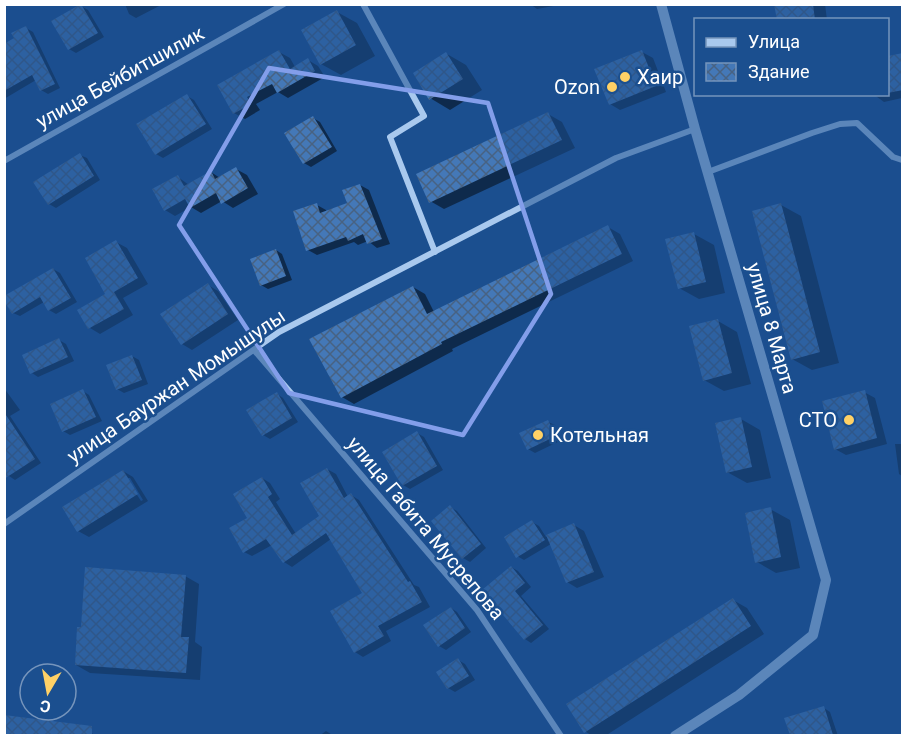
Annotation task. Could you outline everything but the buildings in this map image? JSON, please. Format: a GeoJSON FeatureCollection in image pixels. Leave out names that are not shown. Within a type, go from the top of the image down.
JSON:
{"type":"FeatureCollection","features":[{"type":"Feature","properties":{"kind":"street","name":"улица Бейбитшилик"},"geometry":{"type":"LineString","coordinates":[[4,161],[284,4]]}},
{"type":"Feature","properties":{"kind":"street"},"geometry":{"type":"LineString","coordinates":[[363,4],[424,116],[390,137],[435,252]]}},
{"type":"Feature","properties":{"kind":"street","name":"улица 8 Марта"},"geometry":{"type":"LineString","coordinates":[[661,4],[826,580],[813,635],[739,695],[682,734]]}},
{"type":"Feature","properties":{"kind":"street"},"geometry":{"type":"LineString","coordinates":[[708,172],[840,124],[857,123],[892,157],[903,160]]}},
{"type":"Feature","properties":{"kind":"street","name":"улица Бауржан Момышулы"},"geometry":{"type":"LineString","coordinates":[[4,525],[279,332],[616,158],[695,129]]}},
{"type":"Feature","properties":{"kind":"street","name":"улица Габита Мусрепова"},"geometry":{"type":"LineString","coordinates":[[254,350],[477,610],[561,735]]}},
{"type":"Feature","properties":{"kind":"highlighted area"},"geometry":{"type":"Polygon","coordinates":[[[269,68],[488,103],[551,294],[463,435],[289,393],[179,225],[269,68]]]}},
{"type":"Feature","properties":{"kind":"place","name":"Хаир"},"geometry":{"type":"Point","coordinates":[625,77]}},
{"type":"Feature","properties":{"kind":"place","name":"Ozon"},"geometry":{"type":"Point","coordinates":[612,87]}},
{"type":"Feature","properties":{"kind":"place","name":"СТО"},"geometry":{"type":"Point","coordinates":[849,420]}},
{"type":"Feature","properties":{"kind":"place","name":"Котельная"},"geometry":{"type":"Point","coordinates":[538,435]}}]}
